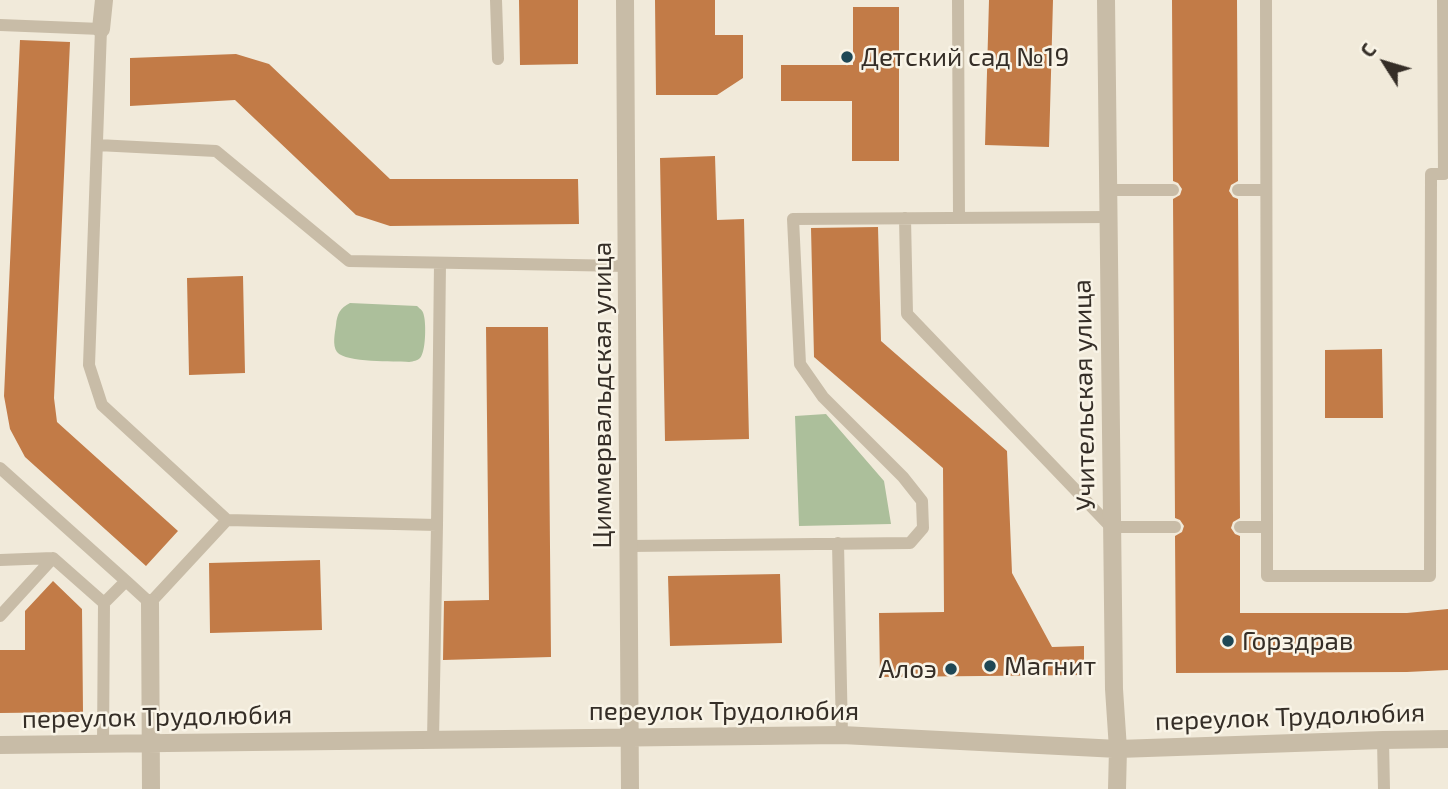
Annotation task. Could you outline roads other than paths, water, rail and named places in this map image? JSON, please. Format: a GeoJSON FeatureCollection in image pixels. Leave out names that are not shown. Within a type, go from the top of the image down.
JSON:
{"type":"FeatureCollection","features":[{"type":"Feature","properties":{"kind":"street"},"geometry":{"type":"LineString","coordinates":[[101,29],[104,0]]}},
{"type":"Feature","properties":{"kind":"street","name":"Циммервальдская улица"},"geometry":{"type":"LineString","coordinates":[[625,0],[630,789]]}},
{"type":"Feature","properties":{"kind":"street","name":"Учительская улица"},"geometry":{"type":"LineString","coordinates":[[1106,0],[1111,527],[1117,789]]}},
{"type":"Feature","properties":{"kind":"street"},"geometry":{"type":"LineString","coordinates":[[150,603],[151,789]]}},
{"type":"Feature","properties":{"kind":"street","name":"переулок Трудолюбия"},"geometry":{"type":"LineString","coordinates":[[0,745],[842,736],[1118,748],[1448,739]]}},
{"type":"Feature","properties":{"kind":"lane"},"geometry":{"type":"LineString","coordinates":[[496,0],[498,59]]}},
{"type":"Feature","properties":{"kind":"lane"},"geometry":{"type":"LineString","coordinates":[[958,0],[959,217]]}},
{"type":"Feature","properties":{"kind":"lane"},"geometry":{"type":"LineString","coordinates":[[1266,0],[1266,576],[1430,576],[1431,174],[1446,174],[1443,0]]}},
{"type":"Feature","properties":{"kind":"lane"},"geometry":{"type":"LineString","coordinates":[[0,25],[101,29],[89,365],[102,405],[227,520],[437,525]]}},
{"type":"Feature","properties":{"kind":"lane"},"geometry":{"type":"LineString","coordinates":[[97,145],[216,151],[349,261],[627,267]]}},
{"type":"Feature","properties":{"kind":"lane"},"geometry":{"type":"LineString","coordinates":[[1108,190],[1173,190]]}},
{"type":"Feature","properties":{"kind":"lane"},"geometry":{"type":"LineString","coordinates":[[1238,190],[1266,190]]}},
{"type":"Feature","properties":{"kind":"lane"},"geometry":{"type":"LineString","coordinates":[[629,546],[910,543],[923,528],[922,501],[903,477],[823,397],[800,364],[793,219],[1108,217]]}},
{"type":"Feature","properties":{"kind":"lane"},"geometry":{"type":"LineString","coordinates":[[905,218],[907,314],[1111,527],[1175,527]]}},
{"type":"Feature","properties":{"kind":"lane"},"geometry":{"type":"LineString","coordinates":[[433,740],[440,263]]}},
{"type":"Feature","properties":{"kind":"lane"},"geometry":{"type":"LineString","coordinates":[[0,468],[150,603],[227,520]]}},
{"type":"Feature","properties":{"kind":"lane"},"geometry":{"type":"LineString","coordinates":[[1240,527],[1267,527]]}},
{"type":"Feature","properties":{"kind":"lane"},"geometry":{"type":"LineString","coordinates":[[838,543],[842,736]]}},
{"type":"Feature","properties":{"kind":"lane"},"geometry":{"type":"LineString","coordinates":[[0,560],[53,558],[104,603]]}},
{"type":"Feature","properties":{"kind":"lane"},"geometry":{"type":"LineString","coordinates":[[0,617],[53,558]]}},
{"type":"Feature","properties":{"kind":"lane"},"geometry":{"type":"LineString","coordinates":[[103,744],[104,603],[126,582]]}},
{"type":"Feature","properties":{"kind":"lane"},"geometry":{"type":"LineString","coordinates":[[1383,740],[1384,789]]}},
{"type":"Feature","properties":{"kind":"place","name":"Детский сад №19"},"geometry":{"type":"Point","coordinates":[847,57]}},
{"type":"Feature","properties":{"kind":"place","name":"Горздрав"},"geometry":{"type":"Point","coordinates":[1228,641]}},
{"type":"Feature","properties":{"kind":"place","name":"Магнит"},"geometry":{"type":"Point","coordinates":[990,666]}},
{"type":"Feature","properties":{"kind":"place","name":"Алоэ"},"geometry":{"type":"Point","coordinates":[951,669]}}]}
